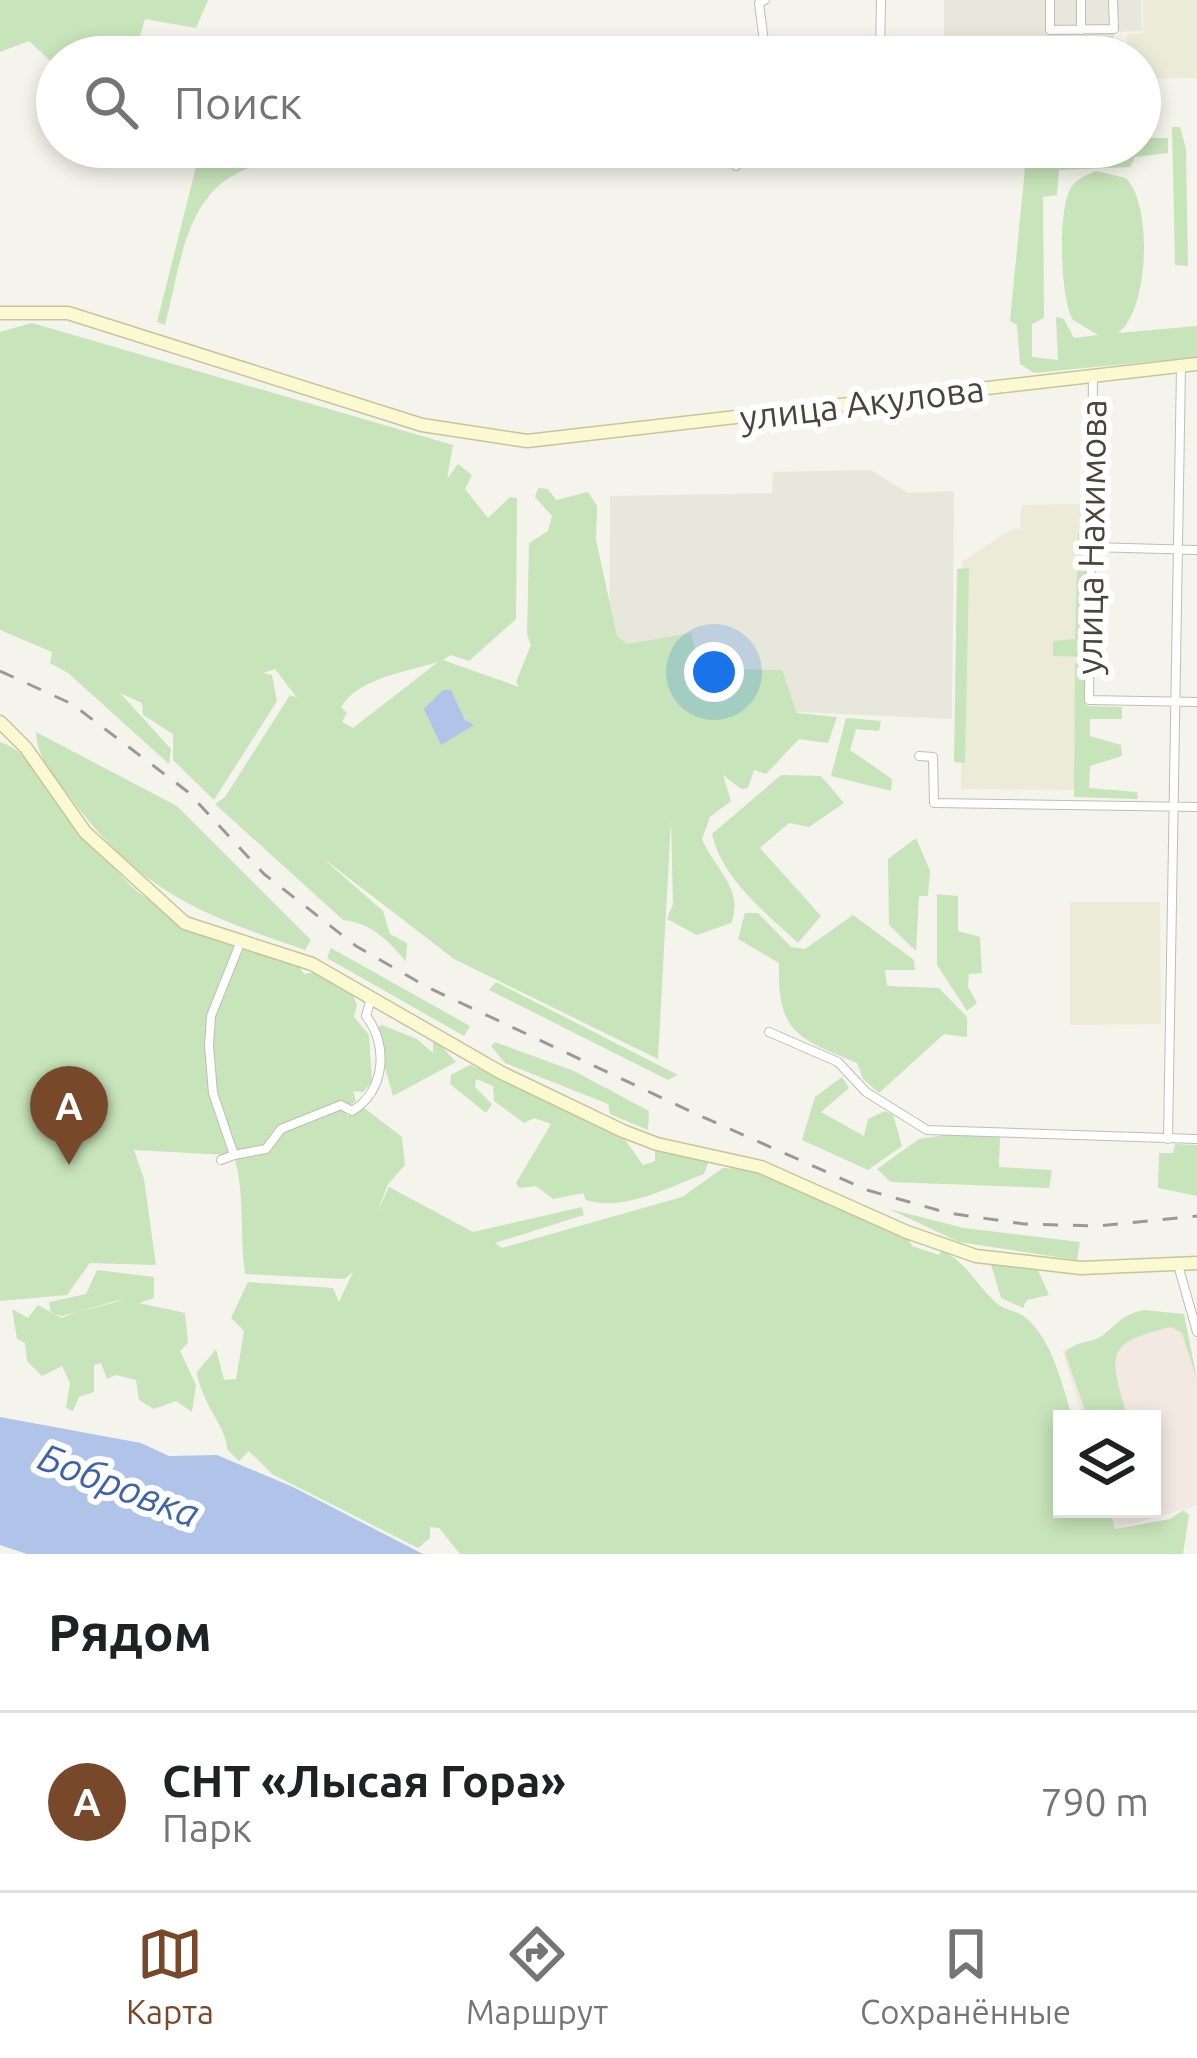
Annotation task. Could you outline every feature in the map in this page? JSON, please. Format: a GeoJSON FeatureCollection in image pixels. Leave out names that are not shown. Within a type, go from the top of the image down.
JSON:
{"type":"FeatureCollection","features":[{"type":"Feature","properties":{"kind":"main road","name":"улица Акулова"},"geometry":{"type":"LineString","coordinates":[[0,313],[68,313],[422,425],[527,441],[1197,364]]}},
{"type":"Feature","properties":{"kind":"main road"},"geometry":{"type":"LineString","coordinates":[[0,722],[26,748],[85,832],[185,923],[312,964],[500,1072],[623,1131],[761,1167],[952,1250],[1081,1268],[1197,1263]]}},
{"type":"Feature","properties":{"kind":"street"},"geometry":{"type":"LineString","coordinates":[[763,36],[758,2],[765,0]]}},
{"type":"Feature","properties":{"kind":"street"},"geometry":{"type":"LineString","coordinates":[[880,36],[881,0]]}},
{"type":"Feature","properties":{"kind":"street"},"geometry":{"type":"LineString","coordinates":[[1050,0],[1050,29],[1082,30],[1114,29],[1113,0]]}},
{"type":"Feature","properties":{"kind":"street"},"geometry":{"type":"LineString","coordinates":[[1081,0],[1082,30]]}},
{"type":"Feature","properties":{"kind":"street"},"geometry":{"type":"LineString","coordinates":[[1168,1139],[1180,366]]}},
{"type":"Feature","properties":{"kind":"street","name":"улица Нахимова"},"geometry":{"type":"LineString","coordinates":[[1093,375],[1089,700],[1173,701]]}},
{"type":"Feature","properties":{"kind":"street"},"geometry":{"type":"LineString","coordinates":[[1090,548],[1197,550]]}},
{"type":"Feature","properties":{"kind":"street"},"geometry":{"type":"LineString","coordinates":[[1173,701],[1197,702]]}},
{"type":"Feature","properties":{"kind":"street"},"geometry":{"type":"LineString","coordinates":[[919,756],[934,757],[934,802],[1197,807]]}},
{"type":"Feature","properties":{"kind":"street"},"geometry":{"type":"LineString","coordinates":[[234,1155],[213,1093],[209,1046],[211,1016],[242,939]]}},
{"type":"Feature","properties":{"kind":"street"},"geometry":{"type":"LineString","coordinates":[[221,1160],[266,1149],[281,1129],[340,1105],[352,1111],[364,1104],[377,1089],[381,1071],[374,1027],[366,1016],[371,996]]}},
{"type":"Feature","properties":{"kind":"street"},"geometry":{"type":"LineString","coordinates":[[769,1032],[838,1062],[866,1092],[927,1130],[1197,1139]]}},
{"type":"Feature","properties":{"kind":"street"},"geometry":{"type":"LineString","coordinates":[[1178,1265],[1197,1332]]}},
{"type":"Feature","properties":{"kind":"shaded area"},"geometry":{"type":"Polygon","coordinates":[[[944,0],[1141,0],[1142,31],[1114,32],[1114,36],[944,36],[944,0]]]}},
{"type":"Feature","properties":{"kind":"shaded area"},"geometry":{"type":"Polygon","coordinates":[[[1143,0],[1197,0],[1197,78],[1161,79],[1161,36],[1127,36],[1143,33],[1143,0]]]}},
{"type":"Feature","properties":{"kind":"shaded area"},"geometry":{"type":"Polygon","coordinates":[[[871,470],[908,493],[954,491],[952,719],[799,712],[609,693],[610,496],[772,493],[773,472],[871,470]]]}},
{"type":"Feature","properties":{"kind":"shaded area"},"geometry":{"type":"Polygon","coordinates":[[[1083,504],[1081,790],[961,789],[962,562],[1012,529],[1021,529],[1021,505],[1083,504]]]}},
{"type":"Feature","properties":{"kind":"shaded area"},"geometry":{"type":"Polygon","coordinates":[[[1070,902],[1160,902],[1161,1024],[1070,1025],[1070,902]]]}},
{"type":"Feature","properties":{"kind":"shaded area"},"geometry":{"type":"Polygon","coordinates":[[[1178,1316],[1197,1380],[1197,1505],[1161,1516],[1161,1410],[1080,1410],[1062,1350],[1178,1316]]]}},
{"type":"Feature","properties":{"kind":"shaded area"},"geometry":{"type":"Polygon","coordinates":[[[1113,1518],[1153,1518],[1116,1529],[1113,1518]]]}},
{"type":"Feature","properties":{"kind":"green space"},"geometry":{"type":"Polygon","coordinates":[[[0,0],[208,0],[196,28],[145,19],[140,36],[36,36],[36,48],[29,41],[0,52],[0,0]]]}},
{"type":"Feature","properties":{"kind":"green space"},"geometry":{"type":"Polygon","coordinates":[[[1172,127],[1180,127],[1186,149],[1188,266],[1175,265],[1172,127]]]}},
{"type":"Feature","properties":{"kind":"green space"},"geometry":{"type":"Polygon","coordinates":[[[1161,138],[1168,138],[1168,153],[1161,154],[1161,138]]]}},
{"type":"Feature","properties":{"kind":"green space"},"geometry":{"type":"Polygon","coordinates":[[[196,168],[251,168],[217,187],[202,205],[183,249],[165,325],[157,322],[196,168]]]}},
{"type":"Feature","properties":{"kind":"green space"},"geometry":{"type":"Polygon","coordinates":[[[1025,168],[1106,168],[1059,170],[1057,195],[1043,197],[1044,318],[1032,324],[1032,357],[1058,360],[1056,317],[1064,319],[1074,338],[1098,335],[1073,320],[1062,253],[1067,197],[1077,181],[1096,171],[1126,178],[1135,192],[1144,233],[1136,303],[1118,333],[1197,326],[1197,357],[1034,373],[1020,364],[1017,325],[1010,321],[1025,168]]]}},
{"type":"Feature","properties":{"kind":"green space"},"geometry":{"type":"Polygon","coordinates":[[[32,323],[453,445],[447,479],[458,464],[472,475],[465,489],[488,518],[510,497],[517,498],[516,619],[469,661],[451,655],[443,660],[519,687],[516,682],[531,645],[527,634],[529,543],[548,531],[552,516],[535,497],[538,488],[548,489],[556,500],[588,492],[597,506],[596,540],[617,636],[627,644],[691,633],[698,658],[715,658],[727,669],[782,670],[797,713],[837,717],[828,743],[799,739],[766,774],[754,770],[748,788],[741,789],[723,775],[731,801],[710,817],[702,839],[731,889],[731,923],[697,935],[667,919],[673,904],[671,820],[658,1059],[454,959],[319,855],[383,911],[390,934],[407,943],[406,962],[371,929],[343,920],[215,804],[225,797],[290,695],[297,698],[275,669],[263,673],[272,675],[277,701],[214,800],[173,760],[173,734],[143,715],[142,703],[120,693],[171,749],[169,764],[68,673],[50,663],[52,652],[0,630],[0,332],[32,323]],[[438,662],[385,677],[349,697],[341,707],[347,713],[342,722],[353,728],[438,662]]]}},
{"type":"Feature","properties":{"kind":"green space"},"geometry":{"type":"Polygon","coordinates":[[[1078,532],[1087,532],[1087,657],[1053,656],[1053,641],[1075,639],[1078,532]]]}},
{"type":"Feature","properties":{"kind":"green space"},"geometry":{"type":"Polygon","coordinates":[[[969,568],[965,763],[954,762],[957,569],[969,568]]]}},
{"type":"Feature","properties":{"kind":"green space"},"geometry":{"type":"Polygon","coordinates":[[[1075,663],[1086,664],[1087,706],[1122,707],[1122,719],[1090,719],[1090,736],[1121,745],[1122,756],[1090,766],[1089,788],[1137,792],[1138,799],[1074,797],[1075,663]]]}},
{"type":"Feature","properties":{"kind":"green space"},"geometry":{"type":"Polygon","coordinates":[[[846,718],[881,721],[879,731],[856,729],[850,750],[892,779],[891,791],[831,776],[846,718]]]}},
{"type":"Feature","properties":{"kind":"green space"},"geometry":{"type":"Polygon","coordinates":[[[36,732],[177,806],[311,940],[305,950],[202,910],[146,877],[95,828],[52,774],[36,732]]]}},
{"type":"Feature","properties":{"kind":"green space"},"geometry":{"type":"Polygon","coordinates":[[[0,742],[35,766],[138,892],[173,913],[239,940],[217,997],[210,1041],[215,1086],[230,1144],[227,1155],[134,1150],[144,1179],[156,1265],[90,1263],[67,1295],[0,1301],[0,742]]]}},
{"type":"Feature","properties":{"kind":"green space"},"geometry":{"type":"Polygon","coordinates":[[[781,775],[821,776],[844,803],[809,827],[789,823],[760,848],[821,916],[798,943],[735,880],[712,834],[781,775]]]}},
{"type":"Feature","properties":{"kind":"green space"},"geometry":{"type":"Polygon","coordinates":[[[916,838],[930,871],[928,896],[919,896],[916,951],[889,925],[888,859],[916,838]]]}},
{"type":"Feature","properties":{"kind":"green space"},"geometry":{"type":"Polygon","coordinates":[[[937,894],[958,896],[958,931],[980,937],[982,973],[969,974],[968,987],[977,1003],[967,1011],[937,965],[937,894]]]}},
{"type":"Feature","properties":{"kind":"green space"},"geometry":{"type":"Polygon","coordinates":[[[745,913],[758,913],[791,947],[805,949],[853,915],[914,960],[915,970],[885,970],[887,986],[939,988],[967,1017],[967,1037],[944,1034],[879,1093],[863,1079],[857,1063],[819,1047],[795,1030],[782,1005],[779,963],[738,939],[745,913]]]}},
{"type":"Feature","properties":{"kind":"green space"},"geometry":{"type":"Polygon","coordinates":[[[246,943],[296,961],[304,974],[321,971],[351,991],[357,1005],[354,1017],[369,1035],[372,1082],[363,1092],[353,1091],[356,1101],[343,1111],[348,1116],[363,1107],[402,1137],[405,1165],[388,1184],[377,1213],[389,1187],[473,1232],[582,1207],[584,1215],[495,1243],[502,1248],[682,1197],[723,1168],[750,1169],[906,1235],[912,1246],[951,1255],[998,1304],[1019,1313],[1036,1328],[1061,1379],[1070,1410],[1053,1410],[1053,1518],[1112,1518],[1115,1529],[1170,1519],[1183,1510],[1189,1515],[1183,1554],[460,1554],[439,1528],[430,1527],[430,1538],[418,1548],[272,1474],[249,1451],[239,1461],[227,1449],[197,1372],[216,1349],[224,1380],[236,1379],[244,1331],[231,1318],[248,1282],[333,1288],[339,1302],[353,1272],[344,1279],[245,1274],[238,1173],[209,1052],[214,1011],[246,943]]]}},
{"type":"Feature","properties":{"kind":"green space"},"geometry":{"type":"Polygon","coordinates":[[[331,948],[470,1026],[464,1036],[327,958],[331,948]]]}},
{"type":"Feature","properties":{"kind":"green space"},"geometry":{"type":"Polygon","coordinates":[[[496,982],[678,1075],[668,1080],[489,990],[496,982]]]}},
{"type":"Feature","properties":{"kind":"green space"},"geometry":{"type":"Polygon","coordinates":[[[382,1025],[417,1039],[433,1053],[433,1037],[456,1062],[393,1096],[374,1029],[382,1025]]]}},
{"type":"Feature","properties":{"kind":"green space"},"geometry":{"type":"Polygon","coordinates":[[[495,1042],[574,1071],[649,1111],[648,1130],[610,1114],[608,1104],[505,1063],[491,1046],[495,1042]]]}},
{"type":"Feature","properties":{"kind":"green space"},"geometry":{"type":"Polygon","coordinates":[[[470,1065],[618,1130],[643,1165],[655,1161],[655,1148],[710,1158],[704,1174],[616,1203],[586,1200],[583,1193],[553,1199],[536,1186],[519,1188],[516,1183],[551,1124],[534,1118],[524,1123],[494,1101],[493,1086],[476,1079],[475,1087],[492,1104],[486,1113],[450,1084],[451,1075],[470,1065]]]}},
{"type":"Feature","properties":{"kind":"green space"},"geometry":{"type":"Polygon","coordinates":[[[842,1077],[849,1088],[821,1112],[864,1136],[868,1119],[885,1111],[893,1115],[902,1146],[868,1170],[802,1140],[815,1097],[842,1077]]]}},
{"type":"Feature","properties":{"kind":"green space"},"geometry":{"type":"Polygon","coordinates":[[[965,1132],[1000,1135],[999,1167],[1052,1170],[1049,1188],[891,1182],[877,1169],[919,1139],[965,1132]]]}},
{"type":"Feature","properties":{"kind":"green space"},"geometry":{"type":"Polygon","coordinates":[[[1175,1144],[1197,1145],[1197,1196],[1158,1188],[1159,1153],[1173,1153],[1175,1144]]]}},
{"type":"Feature","properties":{"kind":"green space"},"geometry":{"type":"Polygon","coordinates":[[[889,1209],[964,1228],[1080,1242],[1077,1260],[959,1242],[889,1209]]]}},
{"type":"Feature","properties":{"kind":"green space"},"geometry":{"type":"Polygon","coordinates":[[[990,1261],[1037,1268],[1049,1295],[1027,1300],[1023,1308],[1001,1298],[990,1261]]]}},
{"type":"Feature","properties":{"kind":"green space"},"geometry":{"type":"Polygon","coordinates":[[[97,1270],[154,1277],[154,1298],[139,1303],[185,1313],[188,1343],[180,1351],[196,1385],[192,1412],[176,1401],[154,1409],[139,1400],[136,1380],[116,1375],[107,1379],[101,1363],[94,1365],[94,1392],[79,1397],[73,1411],[66,1408],[70,1383],[62,1366],[42,1376],[27,1361],[12,1309],[28,1318],[38,1305],[51,1312],[49,1302],[86,1294],[97,1270]]]}},
{"type":"Feature","properties":{"kind":"green space"},"geometry":{"type":"Polygon","coordinates":[[[1144,1310],[1184,1314],[1197,1380],[1182,1333],[1171,1327],[1136,1338],[1118,1351],[1116,1373],[1124,1410],[1085,1410],[1065,1353],[1102,1336],[1125,1317],[1144,1310]]]}},
{"type":"Feature","properties":{"kind":"water"},"geometry":{"type":"Polygon","coordinates":[[[443,690],[451,690],[465,720],[474,725],[441,745],[424,709],[443,690]]]}},
{"type":"Feature","properties":{"kind":"water","name":"Бобровка"},"geometry":{"type":"Polygon","coordinates":[[[0,1417],[141,1443],[169,1456],[217,1455],[293,1487],[423,1554],[27,1554],[0,1545],[0,1417]]]}},
{"type":"Feature","properties":{"kind":"railway"},"geometry":{"type":"LineString","coordinates":[[0,671],[72,704],[188,792],[264,874],[356,946],[427,987],[694,1113],[867,1190],[948,1213],[1024,1224],[1098,1226],[1197,1216]]}},
{"type":"Feature","properties":{"kind":"place","name":"СНТ «Лысая Гора»"},"geometry":{"type":"Point","coordinates":[69,1165]}}]}
